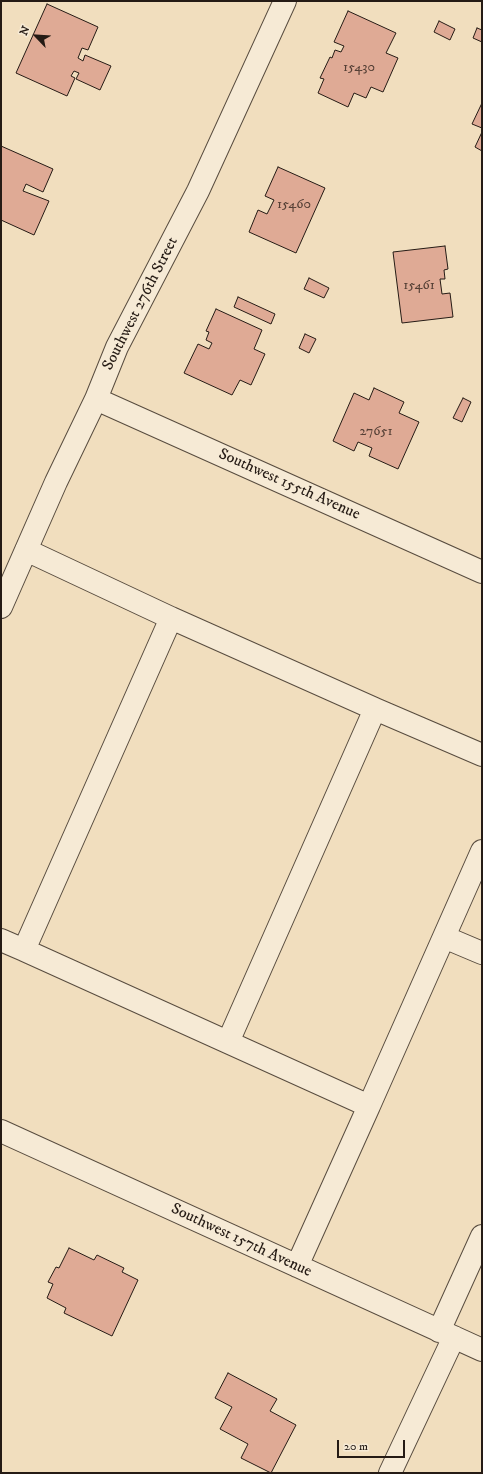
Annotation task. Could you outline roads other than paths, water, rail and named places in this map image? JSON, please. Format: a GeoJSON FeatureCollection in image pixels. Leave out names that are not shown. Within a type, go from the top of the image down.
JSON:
{"type":"FeatureCollection","features":[{"type":"Feature","properties":{"kind":"street","name":"Southwest 276th Street"},"geometry":{"type":"LineString","coordinates":[[1,607],[96,398],[117,347],[213,161],[285,1]]}},
{"type":"Feature","properties":{"kind":"street","name":"Southwest 155th Avenue"},"geometry":{"type":"LineString","coordinates":[[96,398],[482,572]]}},
{"type":"Feature","properties":{"kind":"street"},"geometry":{"type":"LineString","coordinates":[[26,550],[171,618],[482,755]]}},
{"type":"Feature","properties":{"kind":"street"},"geometry":{"type":"LineString","coordinates":[[24,950],[171,618]]}},
{"type":"Feature","properties":{"kind":"street"},"geometry":{"type":"LineString","coordinates":[[228,1042],[375,709]]}},
{"type":"Feature","properties":{"kind":"street"},"geometry":{"type":"LineString","coordinates":[[297,1266],[482,851]]}},
{"type":"Feature","properties":{"kind":"street"},"geometry":{"type":"LineString","coordinates":[[444,936],[482,953]]}},
{"type":"Feature","properties":{"kind":"street"},"geometry":{"type":"LineString","coordinates":[[1,940],[368,1106]]}},
{"type":"Feature","properties":{"kind":"street","name":"Southwest 157th Avenue"},"geometry":{"type":"LineString","coordinates":[[1,1131],[482,1350]]}},
{"type":"Feature","properties":{"kind":"street"},"geometry":{"type":"LineString","coordinates":[[390,1473],[446,1334],[482,1236]]}}]}
